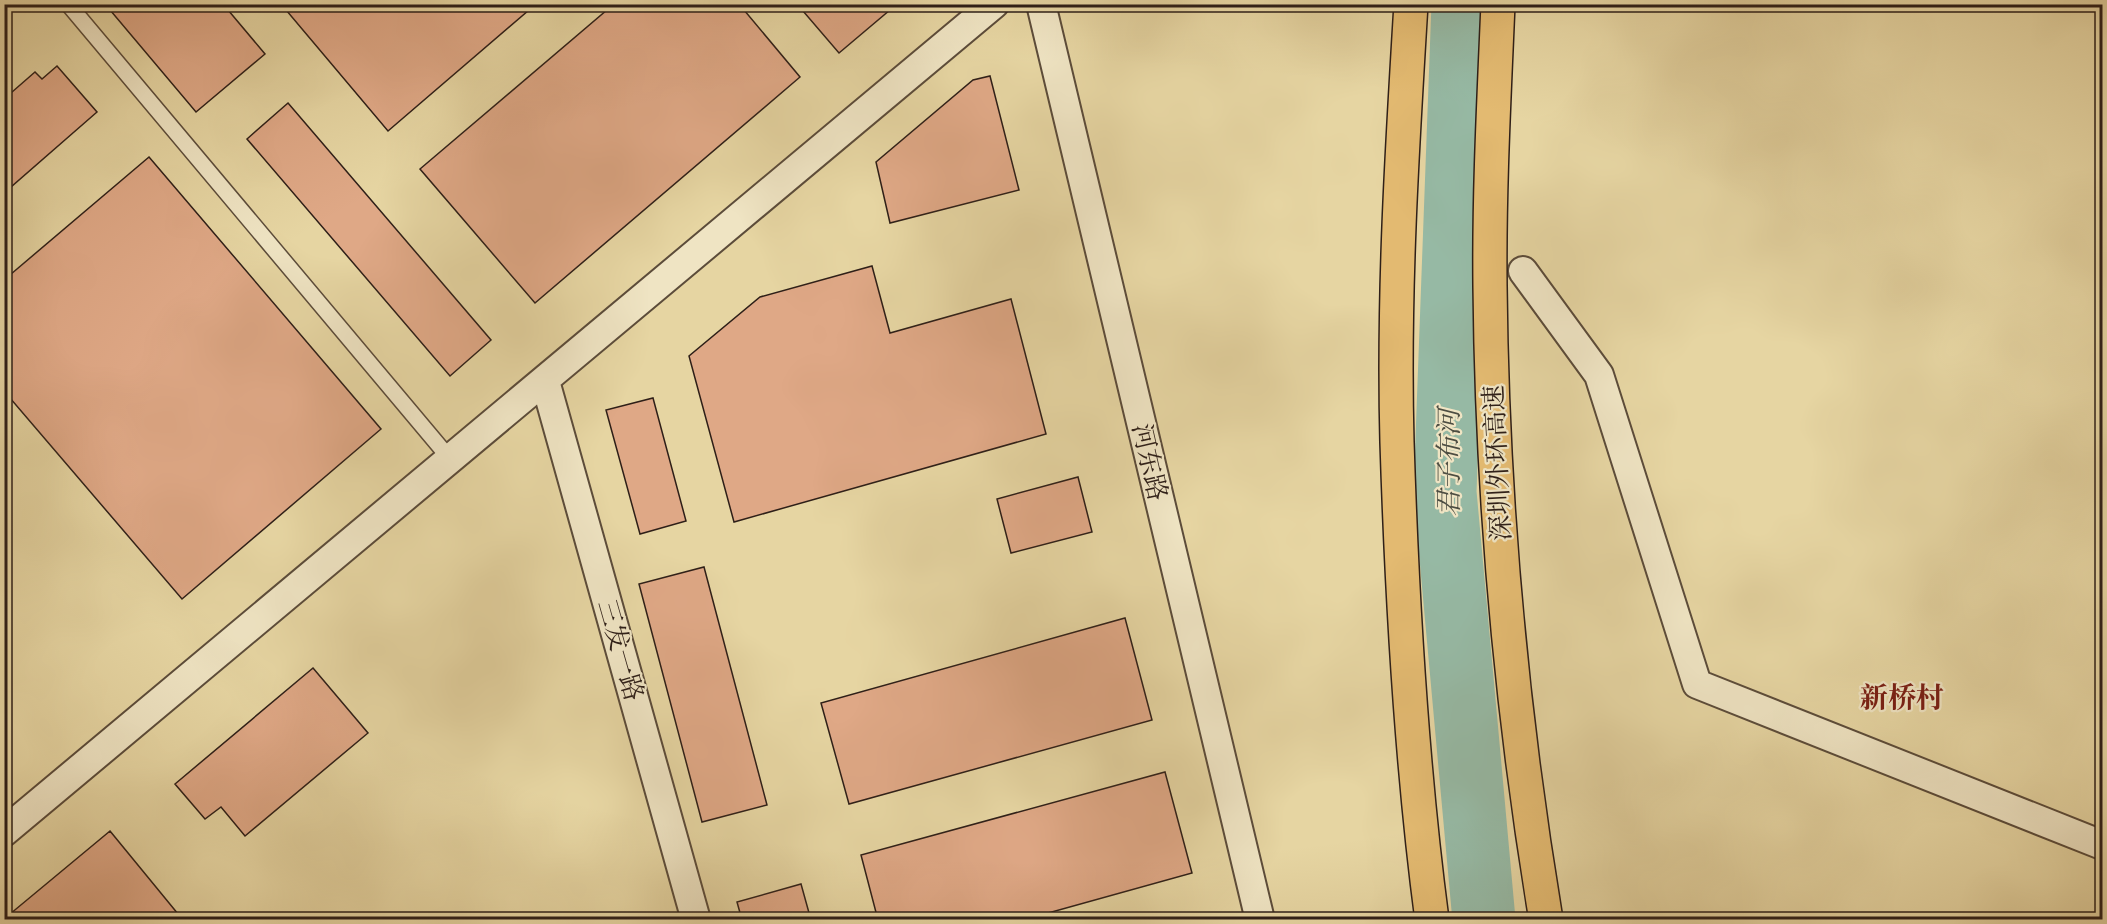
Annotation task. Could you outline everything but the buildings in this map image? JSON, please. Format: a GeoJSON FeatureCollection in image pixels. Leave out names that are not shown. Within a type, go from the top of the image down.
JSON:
{"type":"FeatureCollection","features":[{"type":"Feature","properties":{"kind":"highway"},"geometry":{"type":"LineString","coordinates":[[1411,4],[1398,279],[1397,440],[1413,737],[1432,920]]}},
{"type":"Feature","properties":{"kind":"highway","name":"深圳外环高速"},"geometry":{"type":"LineString","coordinates":[[1498,4],[1492,143],[1490,274],[1494,428],[1503,569],[1516,709],[1534,850],[1546,920]]}},
{"type":"Feature","properties":{"kind":"street"},"geometry":{"type":"LineString","coordinates":[[4,832],[994,4]]}},
{"type":"Feature","properties":{"kind":"street","name":"河东路"},"geometry":{"type":"LineString","coordinates":[[1041,4],[1260,920]]}},
{"type":"Feature","properties":{"kind":"street"},"geometry":{"type":"LineString","coordinates":[[1523,271],[1599,375],[1697,684],[2103,845]]}},
{"type":"Feature","properties":{"kind":"street","name":"三发一路"},"geometry":{"type":"LineString","coordinates":[[545,381],[696,920]]}},
{"type":"Feature","properties":{"kind":"lane"},"geometry":{"type":"LineString","coordinates":[[68,4],[451,460]]}},
{"type":"Feature","properties":{"kind":"waterway","name":"君子布河"},"geometry":{"type":"LineString","coordinates":[[1463,4],[1445,492],[1484,920]]}},
{"type":"Feature","properties":{"kind":"district","name":"新桥村"},"geometry":{"type":"Point","coordinates":[1902,697]}}]}
